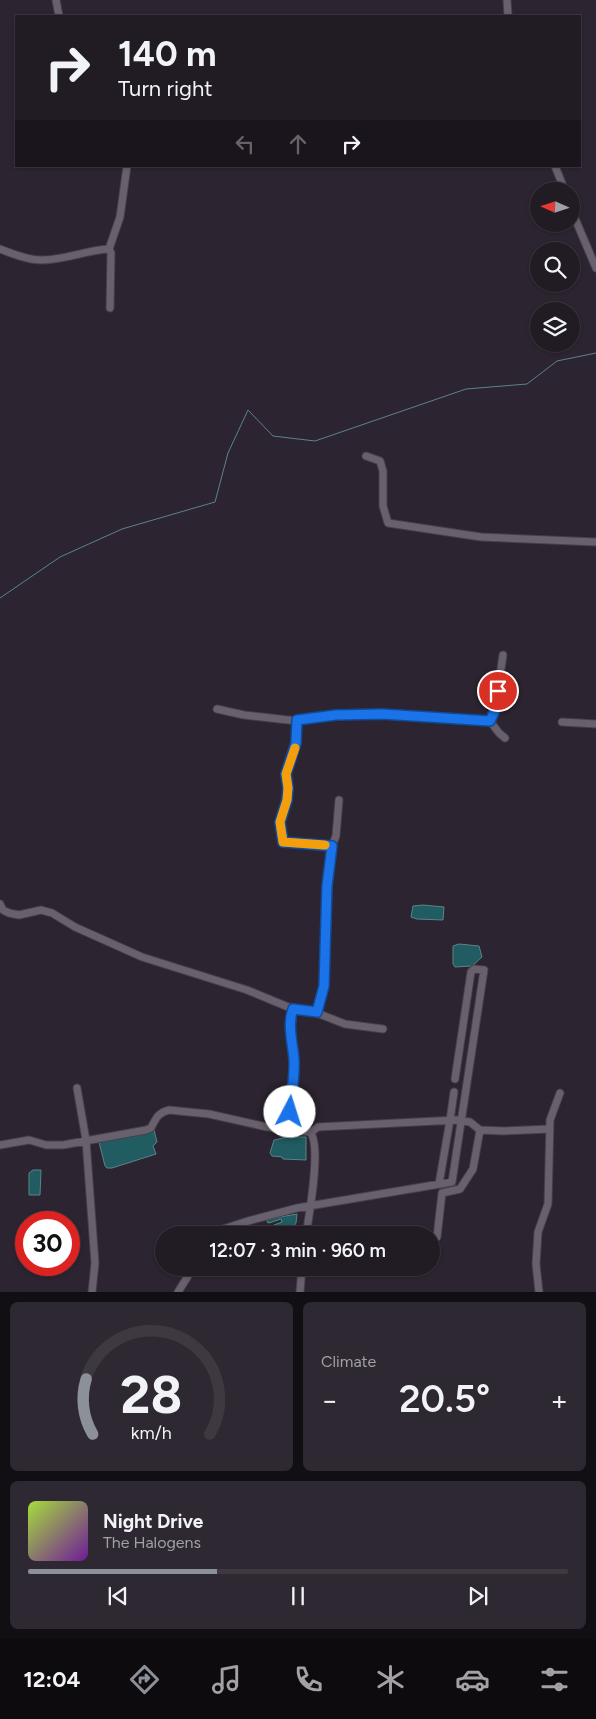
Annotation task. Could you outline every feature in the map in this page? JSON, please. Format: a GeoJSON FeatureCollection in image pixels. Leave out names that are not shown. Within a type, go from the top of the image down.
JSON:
{"type":"FeatureCollection","features":[{"type":"Feature","properties":{"kind":"street"},"geometry":{"type":"LineString","coordinates":[[56,0],[59,15]]}},
{"type":"Feature","properties":{"kind":"street"},"geometry":{"type":"LineString","coordinates":[[507,0],[508,15]]}},
{"type":"Feature","properties":{"kind":"street"},"geometry":{"type":"LineString","coordinates":[[110,308],[111,253],[109,249],[120,217],[127,167]]}},
{"type":"Feature","properties":{"kind":"street"},"geometry":{"type":"LineString","coordinates":[[555,167],[561,182]]}},
{"type":"Feature","properties":{"kind":"street"},"geometry":{"type":"LineString","coordinates":[[580,230],[596,268]]}},
{"type":"Feature","properties":{"kind":"street"},"geometry":{"type":"LineString","coordinates":[[0,249],[20,256],[41,260],[60,259],[109,249]]}},
{"type":"Feature","properties":{"kind":"street"},"geometry":{"type":"LineString","coordinates":[[366,456],[380,461],[383,471],[383,506],[388,523],[481,537],[596,542]]}},
{"type":"Feature","properties":{"kind":"street"},"geometry":{"type":"LineString","coordinates":[[490,721],[495,710],[503,655]]}},
{"type":"Feature","properties":{"kind":"street"},"geometry":{"type":"LineString","coordinates":[[217,710],[297,720],[336,715],[382,714],[490,721],[505,738]]}},
{"type":"Feature","properties":{"kind":"street"},"geometry":{"type":"LineString","coordinates":[[297,720],[296,743],[286,774],[287,800],[280,822],[283,842],[332,846]]}},
{"type":"Feature","properties":{"kind":"street"},"geometry":{"type":"LineString","coordinates":[[562,722],[596,724]]}},
{"type":"Feature","properties":{"kind":"street"},"geometry":{"type":"LineString","coordinates":[[317,1012],[324,986],[327,886],[332,846],[336,836],[339,800]]}},
{"type":"Feature","properties":{"kind":"street"},"geometry":{"type":"LineString","coordinates":[[0,904],[3,910],[9,913],[19,914],[41,910],[52,913],[75,927],[142,957],[247,990],[293,1009],[317,1012],[344,1024],[383,1029]]}},
{"type":"Feature","properties":{"kind":"street"},"geometry":{"type":"LineString","coordinates":[[234,1226],[297,1208],[452,1182],[484,970],[474,969],[471,972],[455,1079]]}},
{"type":"Feature","properties":{"kind":"street"},"geometry":{"type":"LineString","coordinates":[[288,1129],[294,1062],[291,1031],[293,1009]]}},
{"type":"Feature","properties":{"kind":"street"},"geometry":{"type":"LineString","coordinates":[[77,1088],[86,1140],[94,1264],[92,1292]]}},
{"type":"Feature","properties":{"kind":"street"},"geometry":{"type":"LineString","coordinates":[[438,1184],[454,1092]]}},
{"type":"Feature","properties":{"kind":"street"},"geometry":{"type":"LineString","coordinates":[[539,1292],[536,1264],[538,1232],[548,1204],[550,1120],[560,1093]]}},
{"type":"Feature","properties":{"kind":"street"},"geometry":{"type":"LineString","coordinates":[[0,1145],[29,1140],[46,1145],[63,1144],[150,1129],[157,1116],[169,1110],[209,1114],[267,1127],[310,1132],[318,1127],[450,1120],[470,1122],[480,1130],[550,1129]]}},
{"type":"Feature","properties":{"kind":"street"},"geometry":{"type":"LineString","coordinates":[[438,1226],[442,1193],[460,1190],[473,1169],[480,1130]]}},
{"type":"Feature","properties":{"kind":"street"},"geometry":{"type":"LineString","coordinates":[[307,1226],[314,1177],[315,1148],[313,1135],[310,1132]]}},
{"type":"Feature","properties":{"kind":"street"},"geometry":{"type":"LineString","coordinates":[[178,1292],[188,1276]]}},
{"type":"Feature","properties":{"kind":"street"},"geometry":{"type":"LineString","coordinates":[[300,1292],[301,1276]]}},
{"type":"Feature","properties":{"kind":"water"},"geometry":{"type":"Polygon","coordinates":[[[413,906],[444,907],[443,920],[411,917],[413,906]]]}},
{"type":"Feature","properties":{"kind":"water"},"geometry":{"type":"Polygon","coordinates":[[[459,944],[479,946],[482,957],[472,966],[455,967],[453,964],[453,946],[459,944]]]}},
{"type":"Feature","properties":{"kind":"water"},"geometry":{"type":"Polygon","coordinates":[[[154,1130],[157,1142],[153,1146],[156,1154],[112,1168],[105,1166],[99,1142],[154,1130]]]}},
{"type":"Feature","properties":{"kind":"water"},"geometry":{"type":"Polygon","coordinates":[[[288,1137],[306,1137],[306,1160],[283,1159],[282,1157],[272,1156],[270,1153],[274,1140],[288,1137]]]}},
{"type":"Feature","properties":{"kind":"water"},"geometry":{"type":"Polygon","coordinates":[[[33,1170],[41,1170],[40,1195],[29,1195],[29,1173],[33,1170]]]}},
{"type":"Feature","properties":{"kind":"water"},"geometry":{"type":"Polygon","coordinates":[[[297,1214],[294,1226],[275,1226],[282,1222],[281,1219],[269,1223],[267,1222],[268,1219],[297,1214]]]}},
{"type":"Feature","properties":{"kind":"waterway"},"geometry":{"type":"LineString","coordinates":[[0,598],[60,557],[122,529],[215,502],[228,453],[248,410],[273,436],[315,441],[466,389],[527,384],[557,361],[596,353]]}},
{"type":"Feature","properties":{"kind":"slow traffic"},"geometry":{"type":"LineString","coordinates":[[295,748],[288,763],[286,774],[287,800],[280,822],[283,842],[325,845]]}},
{"type":"Feature","properties":{"kind":"route"},"geometry":{"type":"LineString","coordinates":[[290,1112],[294,1062],[291,1031],[293,1009],[317,1012],[324,986],[327,886],[332,846],[283,842],[280,822],[287,800],[286,774],[296,743],[297,720],[336,715],[382,714],[490,721],[495,710],[498,691]]}}]}
